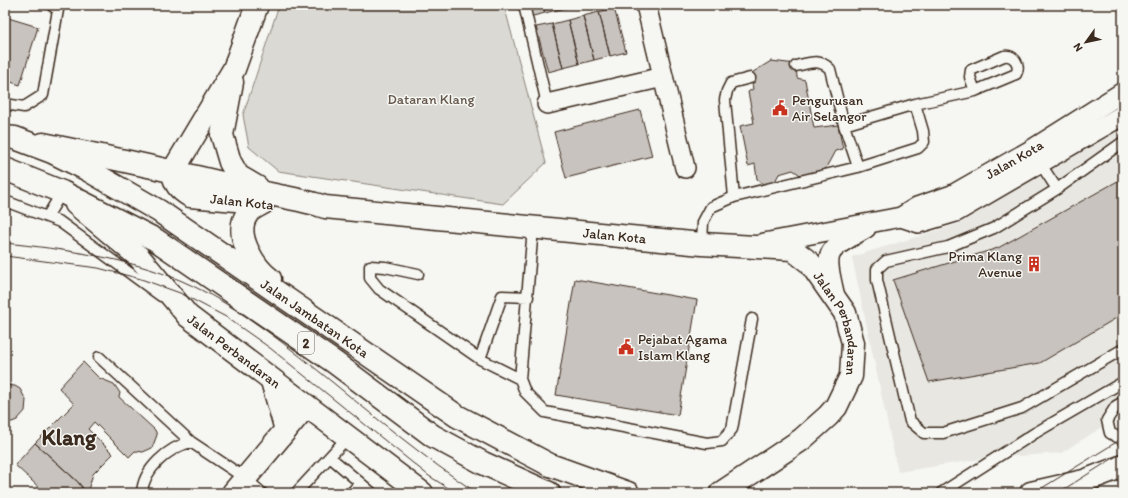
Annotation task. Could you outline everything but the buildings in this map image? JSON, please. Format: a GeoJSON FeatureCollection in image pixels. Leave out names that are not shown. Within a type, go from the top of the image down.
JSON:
{"type":"FeatureCollection","features":[{"type":"Feature","properties":{"kind":"main road"},"geometry":{"type":"LineString","coordinates":[[257,5],[234,69],[222,135],[230,162],[238,176],[267,198],[248,213],[243,222],[242,232],[246,248],[262,273],[362,351]]}},
{"type":"Feature","properties":{"kind":"main road"},"geometry":{"type":"LineString","coordinates":[[10,138],[173,171],[234,69]]}},
{"type":"Feature","properties":{"kind":"main road","name":"Jalan Jambatan Kota"},"geometry":{"type":"LineString","coordinates":[[10,138],[52,152],[86,169],[159,211],[457,416],[550,465],[628,493]]}},
{"type":"Feature","properties":{"kind":"main road"},"geometry":{"type":"LineString","coordinates":[[140,165],[161,159],[176,152],[190,141]]}},
{"type":"Feature","properties":{"kind":"main road","name":"Jalan Jambatan Kota"},"geometry":{"type":"LineString","coordinates":[[5,169],[62,192],[156,240],[334,362],[433,436],[483,463],[549,493]]}},
{"type":"Feature","properties":{"kind":"main road","name":"Jalan Kota"},"geometry":{"type":"LineString","coordinates":[[173,171],[174,181],[181,191],[190,196],[267,198],[307,211],[325,207],[745,247]]}},
{"type":"Feature","properties":{"kind":"main road","name":"Jalan Perbandaran"},"geometry":{"type":"LineString","coordinates":[[62,192],[139,257],[181,310],[272,381],[422,493]]}},
{"type":"Feature","properties":{"kind":"main road","name":"Jalan Perbandaran"},"geometry":{"type":"LineString","coordinates":[[721,493],[801,440],[832,411],[851,376],[852,343],[845,313],[810,263],[792,249],[745,247]]}},
{"type":"Feature","properties":{"kind":"main road"},"geometry":{"type":"LineString","coordinates":[[272,381],[286,430]]}},
{"type":"Feature","properties":{"kind":"main road"},"geometry":{"type":"LineString","coordinates":[[228,493],[239,485],[306,406]]}},
{"type":"Feature","properties":{"kind":"main road"},"geometry":{"type":"LineString","coordinates":[[1031,493],[1084,481],[1123,466]]}},
{"type":"Feature","properties":{"kind":"street"},"geometry":{"type":"LineString","coordinates":[[646,5],[685,168]]}},
{"type":"Feature","properties":{"kind":"street"},"geometry":{"type":"LineString","coordinates":[[547,104],[663,77]]}},
{"type":"Feature","properties":{"kind":"street","name":"Jalan Kota"},"geometry":{"type":"LineString","coordinates":[[745,247],[879,220],[901,217],[917,207],[952,195],[1036,157],[1119,106]]}},
{"type":"Feature","properties":{"kind":"street"},"geometry":{"type":"LineString","coordinates":[[835,297],[828,266],[829,255],[834,247],[879,220]]}},
{"type":"Feature","properties":{"kind":"lane"},"geometry":{"type":"LineString","coordinates":[[524,5],[547,104]]}},
{"type":"Feature","properties":{"kind":"lane"},"geometry":{"type":"LineString","coordinates":[[5,104],[24,107],[43,95],[56,7]]}},
{"type":"Feature","properties":{"kind":"lane"},"geometry":{"type":"LineString","coordinates":[[844,125],[915,104],[975,91],[1016,74],[1018,67],[1013,57],[1009,55],[1004,56],[972,70],[970,77],[975,91]]}},
{"type":"Feature","properties":{"kind":"lane"},"geometry":{"type":"LineString","coordinates":[[796,66],[815,62],[824,63],[830,69],[844,125],[858,167]]}},
{"type":"Feature","properties":{"kind":"lane"},"geometry":{"type":"LineString","coordinates":[[734,197],[725,100],[731,83],[750,78]]}},
{"type":"Feature","properties":{"kind":"lane"},"geometry":{"type":"LineString","coordinates":[[702,244],[703,222],[711,207],[734,197],[858,167],[918,148],[924,142],[923,131],[915,104]]}},
{"type":"Feature","properties":{"kind":"lane"},"geometry":{"type":"LineString","coordinates":[[1123,142],[1057,189],[994,228],[948,247],[886,261],[877,269],[877,280],[910,421],[924,433],[944,433],[1022,408],[1123,349]]}},
{"type":"Feature","properties":{"kind":"lane"},"geometry":{"type":"LineString","coordinates":[[1036,157],[1057,189]]}},
{"type":"Feature","properties":{"kind":"lane"},"geometry":{"type":"LineString","coordinates":[[47,217],[62,192]]}},
{"type":"Feature","properties":{"kind":"lane"},"geometry":{"type":"LineString","coordinates":[[5,200],[60,222],[181,310]]}},
{"type":"Feature","properties":{"kind":"lane"},"geometry":{"type":"LineString","coordinates":[[533,228],[520,379],[525,392],[545,412],[706,443],[722,441],[732,429],[752,319]]}},
{"type":"Feature","properties":{"kind":"lane"},"geometry":{"type":"LineString","coordinates":[[418,274],[385,267],[370,266],[370,278],[379,288],[480,359],[520,379]]}},
{"type":"Feature","properties":{"kind":"lane"},"geometry":{"type":"LineString","coordinates":[[480,359],[502,296],[528,297]]}},
{"type":"Feature","properties":{"kind":"lane"},"geometry":{"type":"LineString","coordinates":[[100,357],[239,485],[262,493]]}},
{"type":"Feature","properties":{"kind":"lane"},"geometry":{"type":"LineString","coordinates":[[941,493],[1035,433],[1123,382]]}},
{"type":"Feature","properties":{"kind":"lane"},"geometry":{"type":"LineString","coordinates":[[1123,402],[1116,406],[1107,420],[1110,433],[1123,440]]}},
{"type":"Feature","properties":{"kind":"lane"},"geometry":{"type":"LineString","coordinates":[[296,493],[348,437]]}},
{"type":"Feature","properties":{"kind":"lane"},"geometry":{"type":"LineString","coordinates":[[142,493],[149,472],[170,451],[180,444],[191,442]]}},
{"type":"Feature","properties":{"kind":"lane"},"geometry":{"type":"LineString","coordinates":[[330,457],[372,493]]}},
{"type":"Feature","properties":{"kind":"lane"},"geometry":{"type":"LineString","coordinates":[[351,493],[360,483]]}},
{"type":"Feature","properties":{"kind":"shaded area"},"geometry":{"type":"Polygon","coordinates":[[[1123,126],[1123,414],[1061,453],[987,458],[898,472],[852,257],[958,224],[1123,126]]]}},
{"type":"Feature","properties":{"kind":"green space","name":"Dataran Klang"},"geometry":{"type":"Polygon","coordinates":[[[279,5],[504,5],[546,163],[503,204],[278,171],[249,147],[243,115],[279,5]]]}},
{"type":"Feature","properties":{"kind":"tram line"},"geometry":{"type":"LineString","coordinates":[[5,243],[50,248],[118,260],[162,273],[202,290],[239,312],[275,337],[381,422],[457,480],[477,493]]}},
{"type":"Feature","properties":{"kind":"tram line"},"geometry":{"type":"LineString","coordinates":[[5,256],[98,268],[141,279],[180,293],[226,317],[270,348],[429,476],[456,493]]}},
{"type":"Feature","properties":{"kind":"tram line"},"geometry":{"type":"LineString","coordinates":[[1034,493],[1123,438]]}},
{"type":"Feature","properties":{"kind":"tram line"},"geometry":{"type":"LineString","coordinates":[[1058,493],[1123,452]]}},
{"type":"Feature","properties":{"kind":"place","name":"Pengurusan Air Selangor"},"geometry":{"type":"Point","coordinates":[780,108]}},
{"type":"Feature","properties":{"kind":"place","name":"Prima Klang Avenue"},"geometry":{"type":"Point","coordinates":[1034,264]}},
{"type":"Feature","properties":{"kind":"place","name":"Pejabat Agama Islam Klang"},"geometry":{"type":"Point","coordinates":[626,347]}},
{"type":"Feature","properties":{"kind":"district","name":"Klang"},"geometry":{"type":"Point","coordinates":[69,437]}}]}
